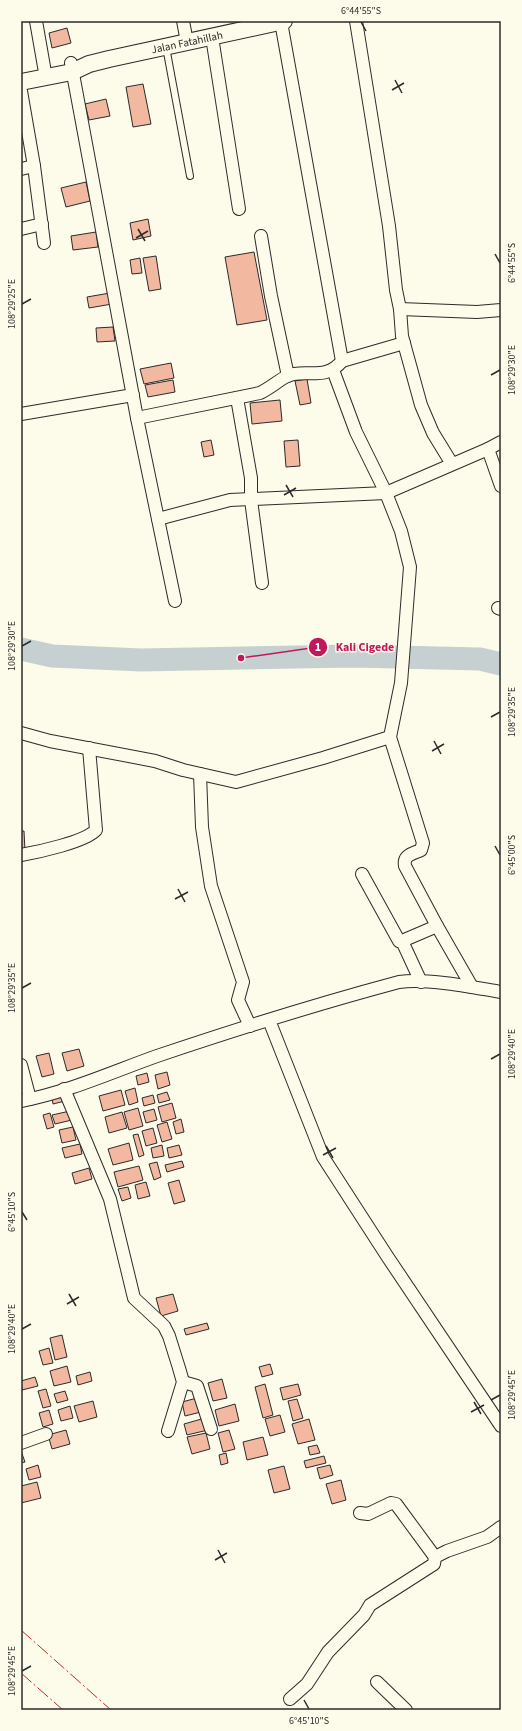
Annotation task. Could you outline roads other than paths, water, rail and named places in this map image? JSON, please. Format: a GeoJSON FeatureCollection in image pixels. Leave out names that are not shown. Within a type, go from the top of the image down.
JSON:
{"type":"FeatureCollection","features":[{"type":"Feature","properties":{"kind":"street"},"geometry":{"type":"LineString","coordinates":[[36,21],[45,73]]}},
{"type":"Feature","properties":{"kind":"street"},"geometry":{"type":"LineString","coordinates":[[183,21],[187,42]]}},
{"type":"Feature","properties":{"kind":"street"},"geometry":{"type":"LineString","coordinates":[[356,21],[389,226],[404,343],[421,405],[432,433],[452,464]]}},
{"type":"Feature","properties":{"kind":"street"},"geometry":{"type":"LineString","coordinates":[[274,22],[342,361]]}},
{"type":"Feature","properties":{"kind":"street","name":"Jalan Fatahillah"},"geometry":{"type":"LineString","coordinates":[[21,82],[45,73],[274,22]]}},
{"type":"Feature","properties":{"kind":"street"},"geometry":{"type":"LineString","coordinates":[[212,37],[239,209]]}},
{"type":"Feature","properties":{"kind":"street"},"geometry":{"type":"LineString","coordinates":[[72,67],[137,418],[176,601]]}},
{"type":"Feature","properties":{"kind":"street","name":"Jalan Fatahillah"},"geometry":{"type":"LineString","coordinates":[[21,72],[45,73]]}},
{"type":"Feature","properties":{"kind":"street"},"geometry":{"type":"LineString","coordinates":[[21,91],[34,166],[44,243]]}},
{"type":"Feature","properties":{"kind":"street"},"geometry":{"type":"LineString","coordinates":[[21,169],[34,166]]}},
{"type":"Feature","properties":{"kind":"street"},"geometry":{"type":"LineString","coordinates":[[21,229],[42,224]]}},
{"type":"Feature","properties":{"kind":"street"},"geometry":{"type":"LineString","coordinates":[[261,236],[271,296],[288,376]]}},
{"type":"Feature","properties":{"kind":"street"},"geometry":{"type":"LineString","coordinates":[[400,309],[477,312],[501,310]]}},
{"type":"Feature","properties":{"kind":"street"},"geometry":{"type":"LineString","coordinates":[[137,418],[260,393],[270,389],[288,376],[332,370],[342,361],[404,343]]}},
{"type":"Feature","properties":{"kind":"street"},"geometry":{"type":"LineString","coordinates":[[332,370],[356,432],[386,494],[401,531],[410,567],[401,683],[390,737],[423,843],[421,850],[405,857],[405,866],[472,987]]}},
{"type":"Feature","properties":{"kind":"street"},"geometry":{"type":"LineString","coordinates":[[21,414],[133,395]]}},
{"type":"Feature","properties":{"kind":"street"},"geometry":{"type":"LineString","coordinates":[[237,398],[251,478],[251,500],[262,583]]}},
{"type":"Feature","properties":{"kind":"street"},"geometry":{"type":"LineString","coordinates":[[158,519],[205,508],[222,501],[386,494],[501,442]]}},
{"type":"Feature","properties":{"kind":"street"},"geometry":{"type":"LineString","coordinates":[[488,449],[500,478]]}},
{"type":"Feature","properties":{"kind":"street"},"geometry":{"type":"LineString","coordinates":[[21,733],[50,741],[155,761],[230,782],[243,782],[390,737]]}},
{"type":"Feature","properties":{"kind":"street"},"geometry":{"type":"LineString","coordinates":[[21,855],[87,837],[96,830],[89,748]]}},
{"type":"Feature","properties":{"kind":"street"},"geometry":{"type":"LineString","coordinates":[[200,774],[202,827],[211,886],[244,982],[238,998],[238,1003],[250,1026]]}},
{"type":"Feature","properties":{"kind":"street"},"geometry":{"type":"LineString","coordinates":[[362,874],[397,938],[402,941],[421,982]]}},
{"type":"Feature","properties":{"kind":"street"},"geometry":{"type":"LineString","coordinates":[[402,941],[437,926]]}},
{"type":"Feature","properties":{"kind":"street"},"geometry":{"type":"LineString","coordinates":[[21,1065],[26,1100],[64,1089],[209,1038],[399,982],[409,981],[472,987],[501,992]]}},
{"type":"Feature","properties":{"kind":"street"},"geometry":{"type":"LineString","coordinates":[[269,1020],[323,1157],[387,1256],[501,1426]]}},
{"type":"Feature","properties":{"kind":"street"},"geometry":{"type":"LineString","coordinates":[[64,1089],[110,1199],[134,1298],[164,1326],[171,1342],[182,1382],[168,1431]]}},
{"type":"Feature","properties":{"kind":"street"},"geometry":{"type":"LineString","coordinates":[[182,1382],[197,1386],[211,1429]]}},
{"type":"Feature","properties":{"kind":"street"},"geometry":{"type":"LineString","coordinates":[[21,1443],[46,1434]]}},
{"type":"Feature","properties":{"kind":"street"},"geometry":{"type":"LineString","coordinates":[[290,1699],[307,1684],[328,1652],[364,1615],[370,1605],[434,1564],[435,1557],[396,1504],[391,1503],[368,1514],[360,1513]]}},
{"type":"Feature","properties":{"kind":"street"},"geometry":{"type":"LineString","coordinates":[[435,1557],[447,1551],[486,1538],[501,1527]]}},
{"type":"Feature","properties":{"kind":"street"},"geometry":{"type":"LineString","coordinates":[[378,1682],[406,1710]]}},
{"type":"Feature","properties":{"kind":"lane"},"geometry":{"type":"LineString","coordinates":[[166,47],[190,176]]}},
{"type":"Feature","properties":{"kind":"waterway"},"geometry":{"type":"LineString","coordinates":[[21,649],[52,656],[141,660],[353,656],[480,659],[501,664]]}},
{"type":"Feature","properties":{"kind":"place","name":"Kali Cigede"},"geometry":{"type":"Point","coordinates":[241,658]}}]}
